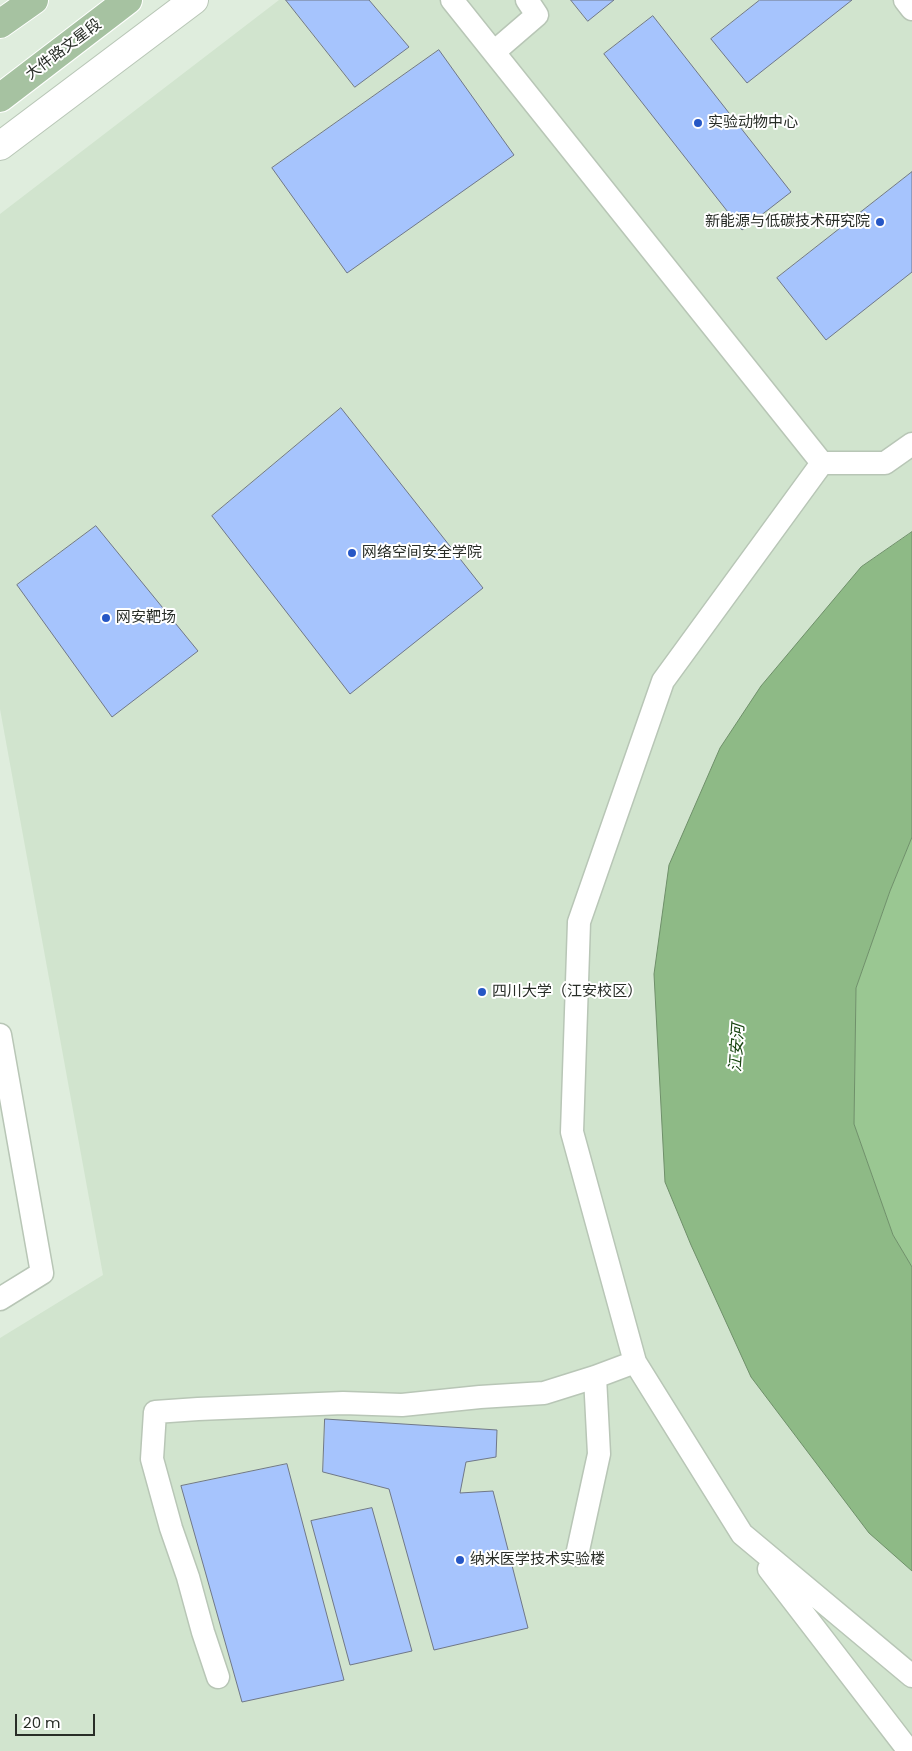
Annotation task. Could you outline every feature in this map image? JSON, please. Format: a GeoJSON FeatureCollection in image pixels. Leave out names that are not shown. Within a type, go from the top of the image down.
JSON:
{"type":"FeatureCollection","features":[{"type":"Feature","properties":{"kind":"main road"},"geometry":{"type":"LineString","coordinates":[[0,24],[34,0]]}},
{"type":"Feature","properties":{"kind":"main road","name":"大件路文星段"},"geometry":{"type":"LineString","coordinates":[[0,98],[128,0]]}},
{"type":"Feature","properties":{"kind":"street"},"geometry":{"type":"LineString","coordinates":[[0,146],[194,0]]}},
{"type":"Feature","properties":{"kind":"street"},"geometry":{"type":"LineString","coordinates":[[452,0],[822,463]]}},
{"type":"Feature","properties":{"kind":"street"},"geometry":{"type":"LineString","coordinates":[[494,52],[538,15],[527,0]]}},
{"type":"Feature","properties":{"kind":"street"},"geometry":{"type":"LineString","coordinates":[[905,0],[912,9]]}},
{"type":"Feature","properties":{"kind":"street"},"geometry":{"type":"LineString","coordinates":[[822,463],[885,462],[912,444]]}},
{"type":"Feature","properties":{"kind":"street"},"geometry":{"type":"LineString","coordinates":[[822,463],[663,681],[579,922],[572,1132],[634,1362],[742,1534],[909,1751]]}},
{"type":"Feature","properties":{"kind":"street"},"geometry":{"type":"LineString","coordinates":[[0,1035],[42,1274],[0,1299]]}},
{"type":"Feature","properties":{"kind":"street"},"geometry":{"type":"LineString","coordinates":[[218,1677],[171,1528],[152,1459],[155,1412],[343,1403],[402,1405],[544,1392],[595,1377],[634,1362]]}},
{"type":"Feature","properties":{"kind":"street"},"geometry":{"type":"LineString","coordinates":[[577,1555],[599,1454],[595,1377]]}},
{"type":"Feature","properties":{"kind":"street"},"geometry":{"type":"LineString","coordinates":[[742,1534],[912,1676]]}},
{"type":"Feature","properties":{"kind":"shaded area","name":"四川大学（江安校区）"},"geometry":{"type":"Polygon","coordinates":[[[279,0],[912,0],[912,1751],[0,1751],[0,1338],[103,1275],[0,709],[0,214],[279,0]]]}},
{"type":"Feature","properties":{"kind":"shaded area"},"geometry":{"type":"Polygon","coordinates":[[[912,837],[912,1267],[893,1235],[854,1124],[856,988],[890,891],[912,837]]]}},
{"type":"Feature","properties":{"kind":"water","name":"江安河"},"geometry":{"type":"Polygon","coordinates":[[[912,532],[912,837],[890,891],[856,988],[854,1124],[893,1235],[912,1267],[912,1571],[869,1533],[751,1377],[691,1245],[665,1182],[654,974],[669,865],[720,748],[761,686],[861,567],[912,532]]]}},
{"type":"Feature","properties":{"kind":"building"},"geometry":{"type":"Polygon","coordinates":[[[286,0],[369,0],[409,47],[355,87],[286,0]]]}},
{"type":"Feature","properties":{"kind":"building"},"geometry":{"type":"Polygon","coordinates":[[[571,0],[614,0],[588,21],[571,0]]]}},
{"type":"Feature","properties":{"kind":"building"},"geometry":{"type":"Polygon","coordinates":[[[760,0],[852,0],[747,83],[711,39],[760,0]]]}},
{"type":"Feature","properties":{"kind":"building","name":"实验动物中心"},"geometry":{"type":"Polygon","coordinates":[[[653,16],[791,192],[742,230],[604,54],[653,16]]]}},
{"type":"Feature","properties":{"kind":"building"},"geometry":{"type":"Polygon","coordinates":[[[439,50],[514,155],[347,273],[272,168],[439,50]]]}},
{"type":"Feature","properties":{"kind":"building","name":"新能源与低碳技术研究院"},"geometry":{"type":"Polygon","coordinates":[[[912,172],[912,272],[826,340],[777,278],[912,172]]]}},
{"type":"Feature","properties":{"kind":"building"},"geometry":{"type":"Polygon","coordinates":[[[341,408],[483,588],[350,694],[212,516],[341,408]]]}},
{"type":"Feature","properties":{"kind":"building","name":"网安靶场"},"geometry":{"type":"Polygon","coordinates":[[[96,526],[198,651],[112,717],[17,585],[96,526]]]}},
{"type":"Feature","properties":{"kind":"building","name":"纳米医学技术实验楼"},"geometry":{"type":"Polygon","coordinates":[[[325,1419],[497,1430],[496,1457],[466,1462],[460,1493],[493,1491],[528,1628],[434,1650],[389,1489],[323,1472],[325,1419]]]}},
{"type":"Feature","properties":{"kind":"building"},"geometry":{"type":"Polygon","coordinates":[[[287,1464],[344,1680],[242,1702],[181,1486],[287,1464]]]}},
{"type":"Feature","properties":{"kind":"building"},"geometry":{"type":"Polygon","coordinates":[[[372,1508],[412,1651],[350,1665],[311,1521],[372,1508]]]}},
{"type":"Feature","properties":{"kind":"place","name":"实验动物中心"},"geometry":{"type":"Point","coordinates":[698,123]}},
{"type":"Feature","properties":{"kind":"place","name":"新能源与低碳技术研究院"},"geometry":{"type":"Point","coordinates":[880,222]}},
{"type":"Feature","properties":{"kind":"place","name":"网络空间安全学院"},"geometry":{"type":"Point","coordinates":[352,553]}},
{"type":"Feature","properties":{"kind":"place","name":"网安靶场"},"geometry":{"type":"Point","coordinates":[106,618]}},
{"type":"Feature","properties":{"kind":"place","name":"四川大学（江安校区）"},"geometry":{"type":"Point","coordinates":[482,992]}},
{"type":"Feature","properties":{"kind":"place","name":"纳米医学技术实验楼"},"geometry":{"type":"Point","coordinates":[460,1560]}}]}
